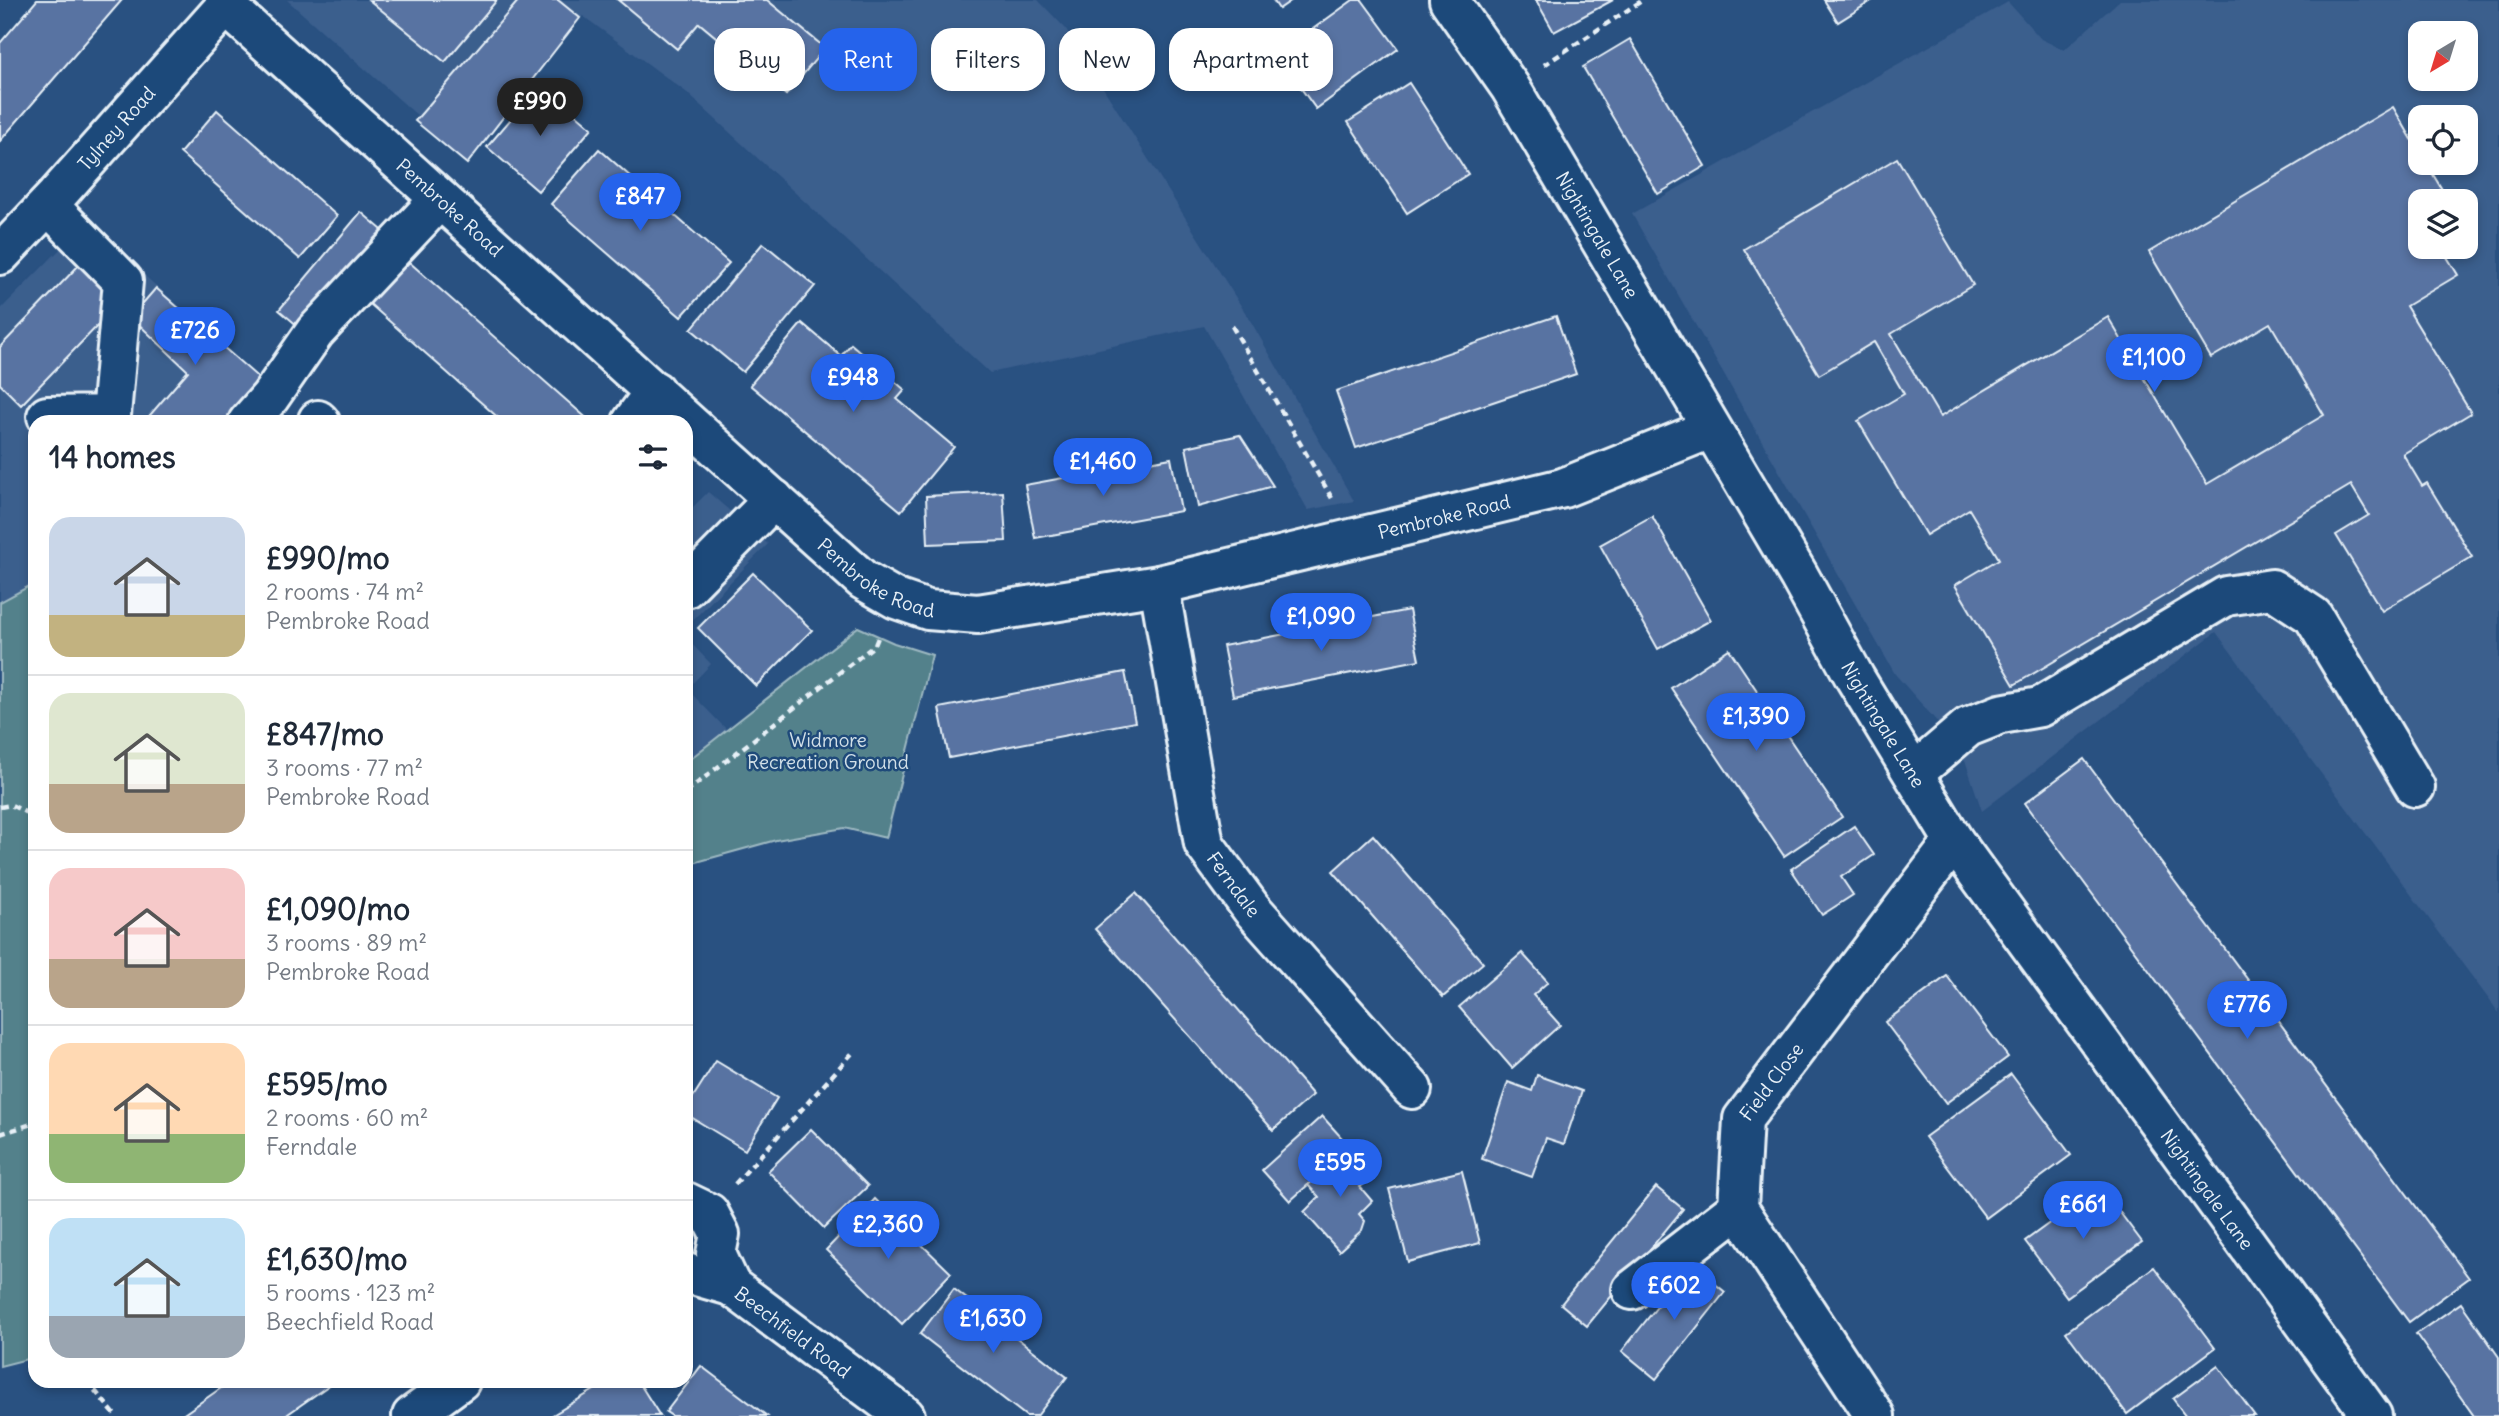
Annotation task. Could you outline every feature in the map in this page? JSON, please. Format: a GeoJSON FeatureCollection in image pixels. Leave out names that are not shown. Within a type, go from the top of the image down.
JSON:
{"type":"FeatureCollection","features":[{"type":"Feature","properties":{"kind":"street","name":"Nightingale Lane"},"geometry":{"type":"LineString","coordinates":[[1449,0],[1510,87],[1799,576],[1855,678],[1954,841],[2372,1416]]}},
{"type":"Feature","properties":{"kind":"street","name":"Pembroke Road"},"geometry":{"type":"LineString","coordinates":[[228,3],[440,199],[681,415]]}},
{"type":"Feature","properties":{"kind":"street","name":"Tylney Road"},"geometry":{"type":"LineString","coordinates":[[0,255],[228,3]]}},
{"type":"Feature","properties":{"kind":"street"},"geometry":{"type":"LineString","coordinates":[[254,415],[316,332],[440,199]]}},
{"type":"Feature","properties":{"kind":"street"},"geometry":{"type":"LineString","coordinates":[[48,205],[123,281],[111,415]]}},
{"type":"Feature","properties":{"kind":"street"},"geometry":{"type":"LineString","coordinates":[[637,415],[655,391]]}},
{"type":"Feature","properties":{"kind":"street","name":"Pembroke Road"},"geometry":{"type":"LineString","coordinates":[[693,425],[863,580],[896,599],[928,610],[978,614],[1159,585],[1563,488],[1710,429]]}},
{"type":"Feature","properties":{"kind":"street"},"geometry":{"type":"LineString","coordinates":[[693,581],[774,499]]}},
{"type":"Feature","properties":{"kind":"street","name":"Ferndale"},"geometry":{"type":"LineString","coordinates":[[1159,585],[1204,844],[1251,908],[1412,1089]]}},
{"type":"Feature","properties":{"kind":"street"},"geometry":{"type":"LineString","coordinates":[[1914,773],[1968,727],[2001,714],[2040,706],[2226,596],[2272,589],[2313,616],[2415,788]]}},
{"type":"Feature","properties":{"kind":"street","name":"Field Close"},"geometry":{"type":"LineString","coordinates":[[1738,1208],[1743,1119],[1954,841]]}},
{"type":"Feature","properties":{"kind":"street","name":"Beechfield Road"},"geometry":{"type":"LineString","coordinates":[[697,1207],[720,1234],[716,1254],[732,1286],[905,1416]]}},
{"type":"Feature","properties":{"kind":"street"},"geometry":{"type":"LineString","coordinates":[[1632,1290],[1738,1208],[1875,1416]]}},
{"type":"Feature","properties":{"kind":"street"},"geometry":{"type":"LineString","coordinates":[[693,1275],[732,1286]]}},
{"type":"Feature","properties":{"kind":"street"},"geometry":{"type":"LineString","coordinates":[[412,1416],[450,1388]]}},
{"type":"Feature","properties":{"kind":"path"},"geometry":{"type":"LineString","coordinates":[[1510,87],[1643,0]]}},
{"type":"Feature","properties":{"kind":"path"},"geometry":{"type":"LineString","coordinates":[[1232,326],[1336,505],[1339,542]]}},
{"type":"Feature","properties":{"kind":"path"},"geometry":{"type":"LineString","coordinates":[[693,787],[874,645],[896,599]]}},
{"type":"Feature","properties":{"kind":"path"},"geometry":{"type":"LineString","coordinates":[[0,807],[11,805],[28,814]]}},
{"type":"Feature","properties":{"kind":"path"},"geometry":{"type":"LineString","coordinates":[[697,1207],[855,1051]]}},
{"type":"Feature","properties":{"kind":"path"},"geometry":{"type":"LineString","coordinates":[[0,1135],[28,1126]]}},
{"type":"Feature","properties":{"kind":"path"},"geometry":{"type":"LineString","coordinates":[[93,1388],[116,1416]]}},
{"type":"Feature","properties":{"kind":"shaded area"},"geometry":{"type":"Polygon","coordinates":[[[287,0],[519,0],[418,116],[287,0]]]}},
{"type":"Feature","properties":{"kind":"shaded area"},"geometry":{"type":"Polygon","coordinates":[[[558,0],[1038,0],[1065,28],[1059,28],[1059,91],[1105,91],[1250,320],[1354,501],[1308,510],[1204,326],[990,373],[686,92],[583,16],[580,18],[558,0]]]}},
{"type":"Feature","properties":{"kind":"shaded area"},"geometry":{"type":"Polygon","coordinates":[[[2120,0],[2499,0],[2499,1013],[2216,632],[1982,811],[1966,763],[1940,725],[1895,674],[1632,214],[2008,2],[2041,39],[2064,50],[2120,0]]]}},
{"type":"Feature","properties":{"kind":"shaded area"},"geometry":{"type":"Polygon","coordinates":[[[86,223],[262,381],[233,415],[28,415],[28,587],[0,602],[0,310],[86,223]]]}},
{"type":"Feature","properties":{"kind":"shaded area"},"geometry":{"type":"Polygon","coordinates":[[[708,492],[768,544],[693,620],[693,507],[708,492]]]}},
{"type":"Feature","properties":{"kind":"shaded area"},"geometry":{"type":"Polygon","coordinates":[[[693,645],[711,664],[693,683],[693,645]]]}},
{"type":"Feature","properties":{"kind":"shaded area"},"geometry":{"type":"Polygon","coordinates":[[[693,695],[727,730],[693,757],[693,695]]]}},
{"type":"Feature","properties":{"kind":"green space"},"geometry":{"type":"Polygon","coordinates":[[[28,587],[28,1359],[0,1366],[0,602],[28,587]]]}},
{"type":"Feature","properties":{"kind":"green space","name":"Widmore Recreation Ground"},"geometry":{"type":"Polygon","coordinates":[[[858,627],[894,643],[932,655],[886,838],[844,828],[776,840],[693,863],[693,757],[858,627]]]}},
{"type":"Feature","properties":{"kind":"building"},"geometry":{"type":"Polygon","coordinates":[[[37,0],[122,0],[0,141],[0,43],[37,0]]]}},
{"type":"Feature","properties":{"kind":"building"},"geometry":{"type":"Polygon","coordinates":[[[369,0],[497,0],[445,62],[369,0]]]}},
{"type":"Feature","properties":{"kind":"building"},"geometry":{"type":"Polygon","coordinates":[[[519,0],[558,0],[580,18],[467,164],[415,121],[519,0]]]}},
{"type":"Feature","properties":{"kind":"building"},"geometry":{"type":"Polygon","coordinates":[[[618,0],[767,0],[801,28],[714,28],[714,35],[699,23],[677,49],[618,0]]]}},
{"type":"Feature","properties":{"kind":"building"},"geometry":{"type":"Polygon","coordinates":[[[1273,0],[1292,0],[1279,9],[1273,0]]]}},
{"type":"Feature","properties":{"kind":"building"},"geometry":{"type":"Polygon","coordinates":[[[1353,0],[1362,0],[1398,49],[1316,109],[1303,91],[1333,91],[1333,28],[1314,28],[1353,0]]]}},
{"type":"Feature","properties":{"kind":"building"},"geometry":{"type":"Polygon","coordinates":[[[1536,0],[1613,0],[1554,32],[1536,0]]]}},
{"type":"Feature","properties":{"kind":"building"},"geometry":{"type":"Polygon","coordinates":[[[1824,0],[1873,0],[1838,22],[1824,0]]]}},
{"type":"Feature","properties":{"kind":"building"},"geometry":{"type":"Polygon","coordinates":[[[805,31],[819,43],[819,55],[805,72],[805,31]]]}},
{"type":"Feature","properties":{"kind":"building"},"geometry":{"type":"Polygon","coordinates":[[[1630,39],[1705,166],[1658,194],[1583,67],[1630,39]]]}},
{"type":"Feature","properties":{"kind":"building"},"geometry":{"type":"Polygon","coordinates":[[[1409,83],[1468,174],[1407,213],[1348,122],[1409,83]]]}},
{"type":"Feature","properties":{"kind":"building"},"geometry":{"type":"Polygon","coordinates":[[[541,84],[592,128],[538,191],[487,147],[541,84]]]}},
{"type":"Feature","properties":{"kind":"building"},"geometry":{"type":"Polygon","coordinates":[[[2393,107],[2408,133],[2408,175],[2433,175],[2442,189],[2408,189],[2408,259],[2448,259],[2458,275],[2406,306],[2471,413],[2403,454],[2422,486],[2427,483],[2472,557],[2382,611],[2336,535],[2369,515],[2351,485],[2014,685],[1955,585],[1999,559],[1969,509],[1926,535],[1858,421],[1904,394],[1874,342],[1819,375],[1744,249],[1897,158],[1973,285],[1891,334],[1940,417],[2108,317],[2207,484],[2324,415],[2270,323],[2211,358],[2149,252],[2393,107]]]}},
{"type":"Feature","properties":{"kind":"building"},"geometry":{"type":"Polygon","coordinates":[[[217,110],[337,216],[300,259],[180,153],[217,110]]]}},
{"type":"Feature","properties":{"kind":"building"},"geometry":{"type":"Polygon","coordinates":[[[599,149],[729,263],[681,317],[551,204],[599,149]]]}},
{"type":"Feature","properties":{"kind":"building"},"geometry":{"type":"Polygon","coordinates":[[[361,212],[388,235],[305,332],[279,310],[361,212]]]}},
{"type":"Feature","properties":{"kind":"building"},"geometry":{"type":"Polygon","coordinates":[[[763,243],[815,286],[743,372],[691,329],[763,243]]]}},
{"type":"Feature","properties":{"kind":"building"},"geometry":{"type":"Polygon","coordinates":[[[400,254],[583,415],[495,415],[362,297],[400,254]]]}},
{"type":"Feature","properties":{"kind":"building"},"geometry":{"type":"Polygon","coordinates":[[[82,262],[103,283],[106,309],[99,316],[103,320],[21,405],[0,384],[0,347],[82,262]]]}},
{"type":"Feature","properties":{"kind":"building"},"geometry":{"type":"Polygon","coordinates":[[[156,288],[262,381],[233,415],[150,415],[188,371],[131,317],[156,288]]]}},
{"type":"Feature","properties":{"kind":"building"},"geometry":{"type":"Polygon","coordinates":[[[1556,316],[1576,374],[1356,448],[1336,391],[1556,316]]]}},
{"type":"Feature","properties":{"kind":"building"},"geometry":{"type":"Polygon","coordinates":[[[802,323],[841,356],[851,344],[905,390],[897,399],[954,447],[901,511],[750,385],[802,323]]]}},
{"type":"Feature","properties":{"kind":"building"},"geometry":{"type":"Polygon","coordinates":[[[1240,435],[1273,486],[1198,507],[1186,447],[1240,435]]]}},
{"type":"Feature","properties":{"kind":"building"},"geometry":{"type":"Polygon","coordinates":[[[1171,458],[1181,511],[1035,538],[1025,485],[1171,458]]]}},
{"type":"Feature","properties":{"kind":"building"},"geometry":{"type":"Polygon","coordinates":[[[1003,492],[1006,541],[928,544],[926,496],[1003,492]]]}},
{"type":"Feature","properties":{"kind":"building"},"geometry":{"type":"Polygon","coordinates":[[[1652,516],[1711,620],[1658,649],[1600,545],[1652,516]]]}},
{"type":"Feature","properties":{"kind":"building"},"geometry":{"type":"Polygon","coordinates":[[[753,573],[812,630],[756,686],[698,628],[753,573]]]}},
{"type":"Feature","properties":{"kind":"building"},"geometry":{"type":"Polygon","coordinates":[[[1409,610],[1419,660],[1233,696],[1223,646],[1409,610]]]}},
{"type":"Feature","properties":{"kind":"building"},"geometry":{"type":"Polygon","coordinates":[[[1729,649],[1842,817],[1784,856],[1671,688],[1729,649]]]}},
{"type":"Feature","properties":{"kind":"building"},"geometry":{"type":"Polygon","coordinates":[[[1125,672],[1135,722],[949,758],[939,708],[1125,672]]]}},
{"type":"Feature","properties":{"kind":"building"},"geometry":{"type":"Polygon","coordinates":[[[2084,759],[2469,1278],[2409,1322],[2025,803],[2084,759]]]}},
{"type":"Feature","properties":{"kind":"building"},"geometry":{"type":"Polygon","coordinates":[[[1854,826],[1874,855],[1841,877],[1853,895],[1822,915],[1791,869],[1854,826]]]}},
{"type":"Feature","properties":{"kind":"building"},"geometry":{"type":"Polygon","coordinates":[[[1373,835],[1483,963],[1443,997],[1333,871],[1373,835]]]}},
{"type":"Feature","properties":{"kind":"building"},"geometry":{"type":"Polygon","coordinates":[[[1136,893],[1313,1095],[1273,1130],[1095,929],[1136,893]]]}},
{"type":"Feature","properties":{"kind":"building"},"geometry":{"type":"Polygon","coordinates":[[[1522,953],[1548,982],[1533,995],[1560,1025],[1512,1068],[1459,1007],[1522,953]]]}},
{"type":"Feature","properties":{"kind":"building"},"geometry":{"type":"Polygon","coordinates":[[[1947,976],[2008,1057],[1946,1103],[1885,1022],[1947,976]]]}},
{"type":"Feature","properties":{"kind":"building"},"geometry":{"type":"Polygon","coordinates":[[[716,1061],[777,1098],[745,1150],[693,1118],[693,1097],[716,1061]]]}},
{"type":"Feature","properties":{"kind":"building"},"geometry":{"type":"Polygon","coordinates":[[[2011,1074],[2071,1155],[1986,1218],[1925,1137],[2011,1074]]]}},
{"type":"Feature","properties":{"kind":"building"},"geometry":{"type":"Polygon","coordinates":[[[1537,1075],[1582,1091],[1564,1144],[1546,1138],[1532,1177],[1482,1159],[1508,1082],[1532,1091],[1537,1075]]]}},
{"type":"Feature","properties":{"kind":"building"},"geometry":{"type":"Polygon","coordinates":[[[1322,1116],[1350,1147],[1290,1201],[1262,1170],[1322,1116]]]}},
{"type":"Feature","properties":{"kind":"building"},"geometry":{"type":"Polygon","coordinates":[[[811,1129],[868,1186],[824,1228],[768,1171],[811,1129]]]}},
{"type":"Feature","properties":{"kind":"building"},"geometry":{"type":"Polygon","coordinates":[[[1350,1147],[1366,1164],[1361,1169],[1371,1179],[1360,1187],[1372,1201],[1359,1214],[1365,1221],[1362,1230],[1339,1251],[1304,1212],[1319,1197],[1308,1185],[1350,1147]]]}},
{"type":"Feature","properties":{"kind":"building"},"geometry":{"type":"Polygon","coordinates":[[[1462,1171],[1480,1243],[1408,1262],[1389,1189],[1462,1171]]]}},
{"type":"Feature","properties":{"kind":"building"},"geometry":{"type":"Polygon","coordinates":[[[2100,1186],[2142,1242],[2067,1297],[2025,1241],[2100,1186]]]}},
{"type":"Feature","properties":{"kind":"building"},"geometry":{"type":"Polygon","coordinates":[[[1656,1187],[1683,1209],[1587,1326],[1561,1304],[1656,1187]]]}},
{"type":"Feature","properties":{"kind":"building"},"geometry":{"type":"Polygon","coordinates":[[[875,1199],[951,1273],[902,1324],[826,1250],[875,1199]]]}},
{"type":"Feature","properties":{"kind":"building"},"geometry":{"type":"Polygon","coordinates":[[[1691,1264],[1725,1292],[1656,1379],[1622,1351],[1691,1264]]]}},
{"type":"Feature","properties":{"kind":"building"},"geometry":{"type":"Polygon","coordinates":[[[2154,1267],[2215,1348],[2127,1414],[2066,1332],[2154,1267]]]}},
{"type":"Feature","properties":{"kind":"building"},"geometry":{"type":"Polygon","coordinates":[[[954,1289],[1067,1377],[1037,1416],[1026,1416],[920,1334],[954,1289]]]}},
{"type":"Feature","properties":{"kind":"building"},"geometry":{"type":"Polygon","coordinates":[[[2461,1303],[2499,1357],[2499,1416],[2474,1416],[2416,1334],[2461,1303]]]}},
{"type":"Feature","properties":{"kind":"building"},"geometry":{"type":"Polygon","coordinates":[[[701,1366],[767,1416],[672,1416],[666,1412],[684,1388],[693,1388],[693,1377],[701,1366]]]}},
{"type":"Feature","properties":{"kind":"building"},"geometry":{"type":"Polygon","coordinates":[[[2218,1366],[2255,1416],[2186,1416],[2173,1399],[2218,1366]]]}},
{"type":"Feature","properties":{"kind":"building"},"geometry":{"type":"Polygon","coordinates":[[[221,1388],[325,1388],[285,1416],[181,1416],[221,1388]]]}},
{"type":"Feature","properties":{"kind":"building"},"geometry":{"type":"Polygon","coordinates":[[[597,1388],[642,1388],[660,1416],[551,1416],[597,1388]]]}}]}
